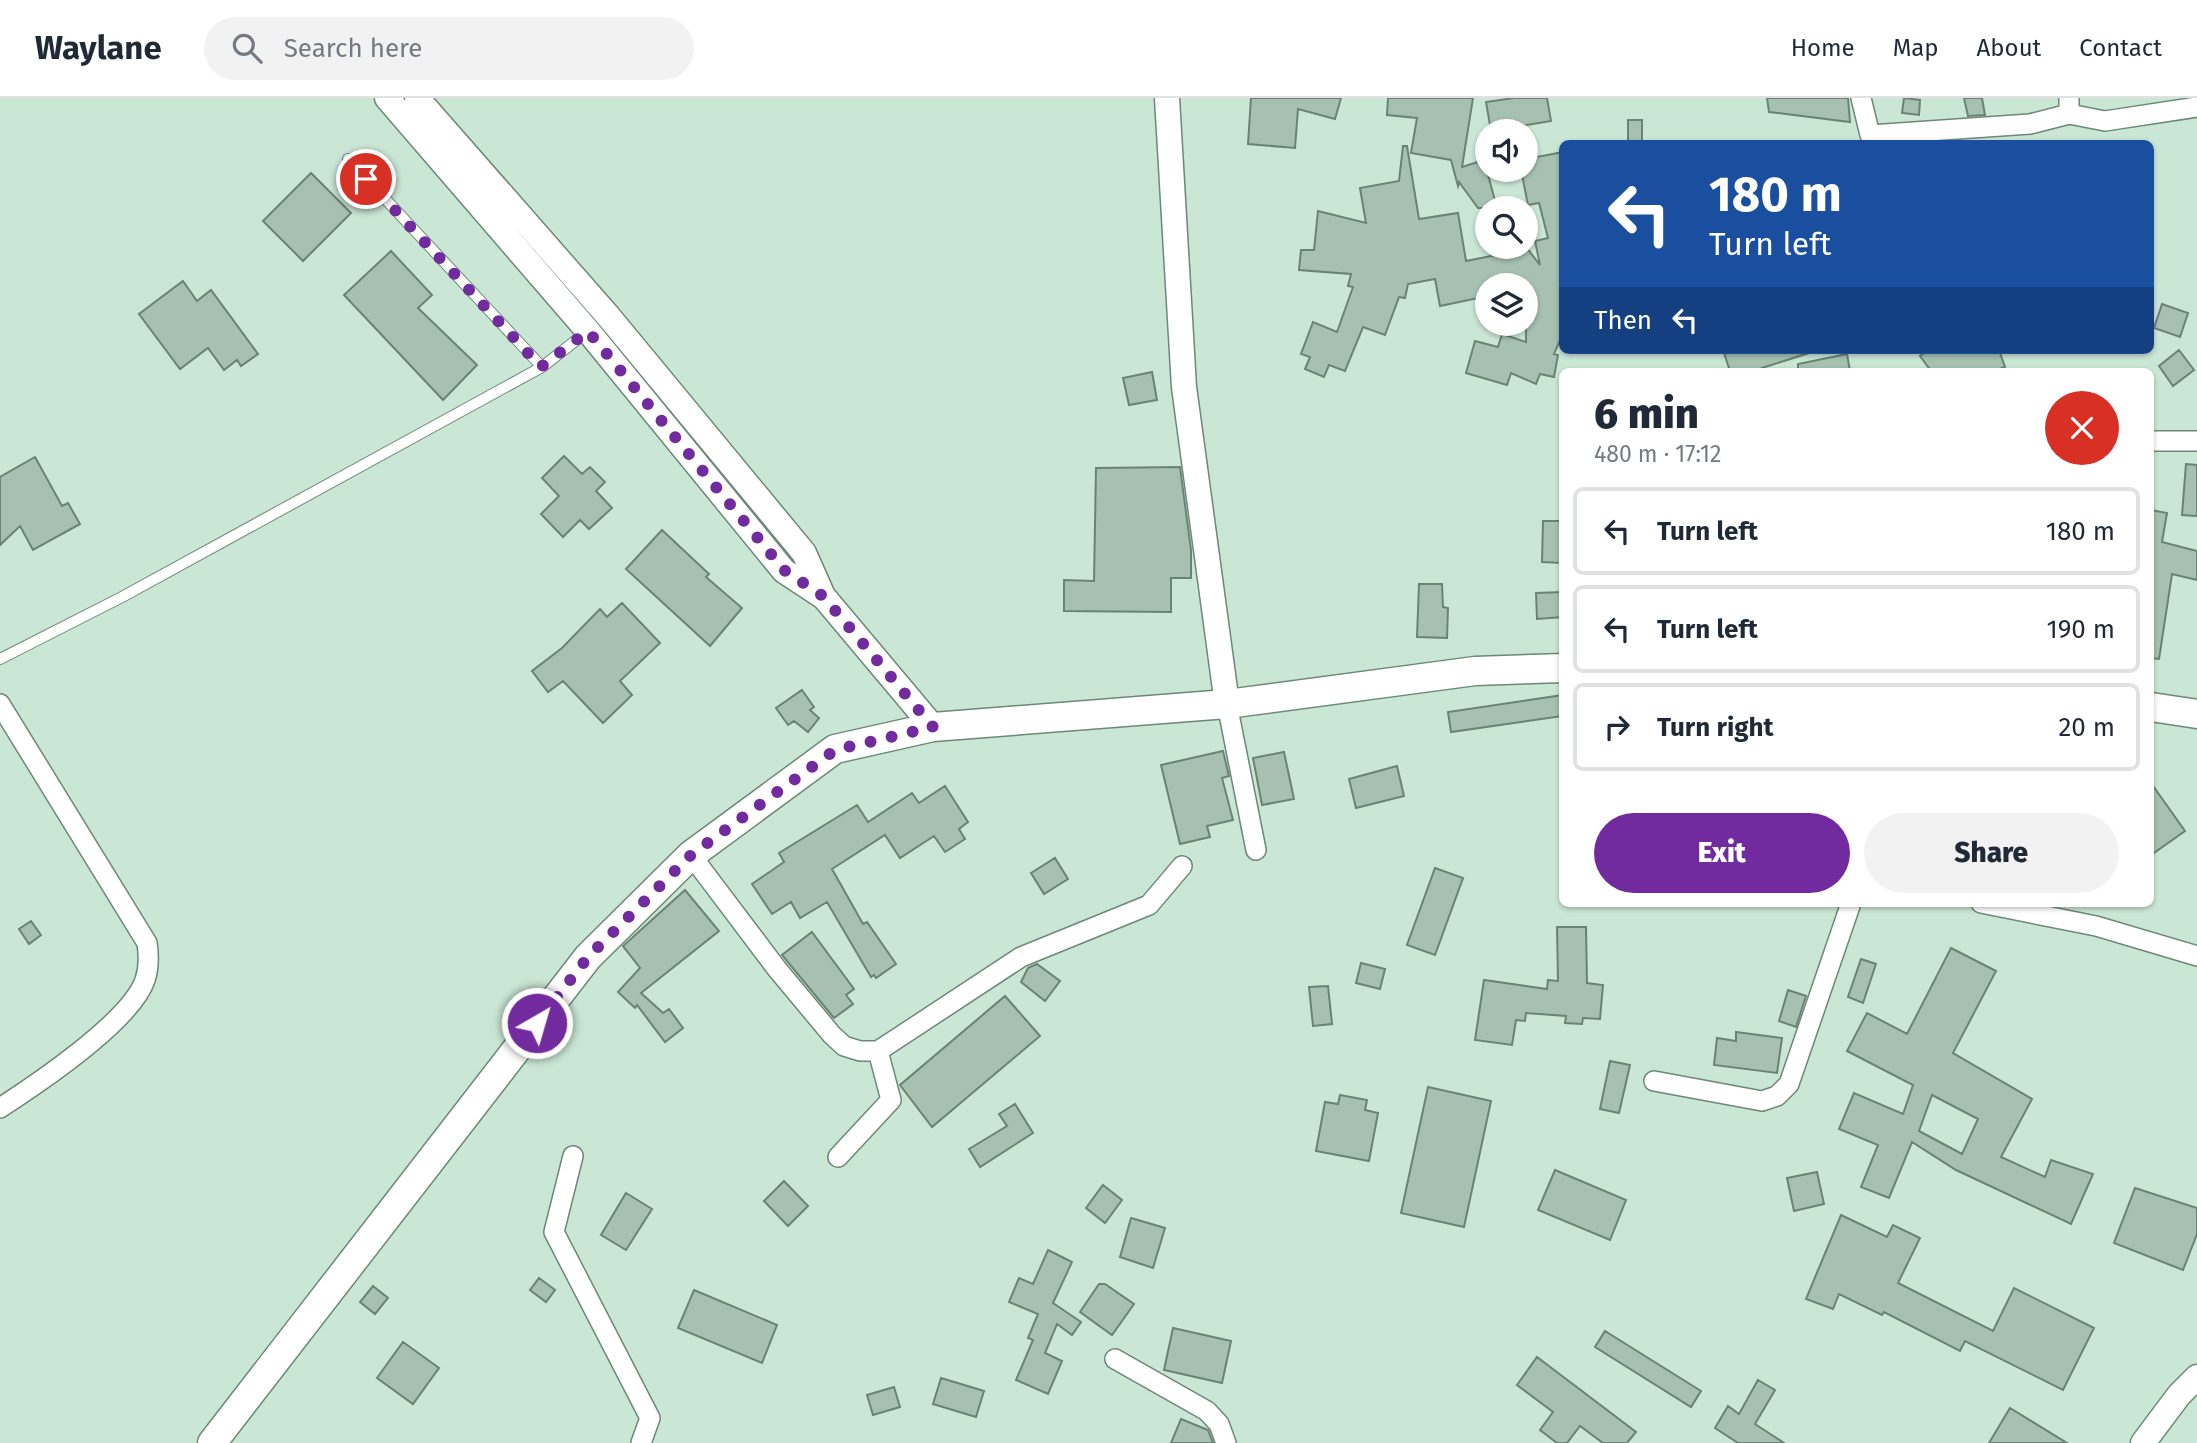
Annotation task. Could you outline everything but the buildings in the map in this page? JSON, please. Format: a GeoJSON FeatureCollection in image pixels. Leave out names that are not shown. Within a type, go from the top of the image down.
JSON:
{"type":"FeatureCollection","features":[{"type":"Feature","properties":{"kind":"main road"},"geometry":{"type":"LineString","coordinates":[[212,1443],[588,957],[691,855],[835,750],[933,727],[1227,704],[1475,671],[1559,668]]}},
{"type":"Feature","properties":{"kind":"main road"},"geometry":{"type":"LineString","coordinates":[[2154,707],[2197,714]]}},
{"type":"Feature","properties":{"kind":"street"},"geometry":{"type":"LineString","coordinates":[[387,98],[588,331],[784,570],[823,596]]}},
{"type":"Feature","properties":{"kind":"street"},"geometry":{"type":"LineString","coordinates":[[417,98],[609,317],[803,553],[823,596],[933,727]]}},
{"type":"Feature","properties":{"kind":"street"},"geometry":{"type":"LineString","coordinates":[[1167,98],[1184,387],[1227,704],[1256,850]]}},
{"type":"Feature","properties":{"kind":"street"},"geometry":{"type":"LineString","coordinates":[[1861,98],[1870,139],[2030,124],[2069,106],[2105,121],[2197,107]]}},
{"type":"Feature","properties":{"kind":"street"},"geometry":{"type":"LineString","coordinates":[[2154,441],[2197,441]]}},
{"type":"Feature","properties":{"kind":"street"},"geometry":{"type":"LineString","coordinates":[[0,704],[147,943],[149,959],[145,981],[136,998],[63,1067],[0,1108]]}},
{"type":"Feature","properties":{"kind":"street"},"geometry":{"type":"LineString","coordinates":[[691,855],[832,1035],[844,1046],[860,1051],[878,1051],[1021,957],[1149,905],[1182,866]]}},
{"type":"Feature","properties":{"kind":"street"},"geometry":{"type":"LineString","coordinates":[[1654,1081],[1762,1101],[1777,1096],[1789,1084],[1850,907]]}},
{"type":"Feature","properties":{"kind":"street"},"geometry":{"type":"LineString","coordinates":[[2001,907],[2096,926],[2197,956]]}},
{"type":"Feature","properties":{"kind":"street"},"geometry":{"type":"LineString","coordinates":[[838,1157],[891,1100],[878,1051]]}},
{"type":"Feature","properties":{"kind":"street"},"geometry":{"type":"LineString","coordinates":[[573,1156],[554,1232],[650,1418],[641,1443]]}},
{"type":"Feature","properties":{"kind":"street"},"geometry":{"type":"LineString","coordinates":[[1115,1359],[1208,1411],[1219,1424],[1226,1443]]}},
{"type":"Feature","properties":{"kind":"street"},"geometry":{"type":"LineString","coordinates":[[2143,1443],[2179,1395],[2197,1377]]}},
{"type":"Feature","properties":{"kind":"lane"},"geometry":{"type":"LineString","coordinates":[[348,159],[541,367]]}},
{"type":"Feature","properties":{"kind":"lane"},"geometry":{"type":"LineString","coordinates":[[0,659],[134,591],[541,367],[609,317]]}},
{"type":"Feature","properties":{"kind":"route"},"geometry":{"type":"LineString","coordinates":[[366,179],[541,367],[588,331],[784,570],[823,596],[933,727],[835,750],[691,855],[588,957],[537,1023]]}}]}
